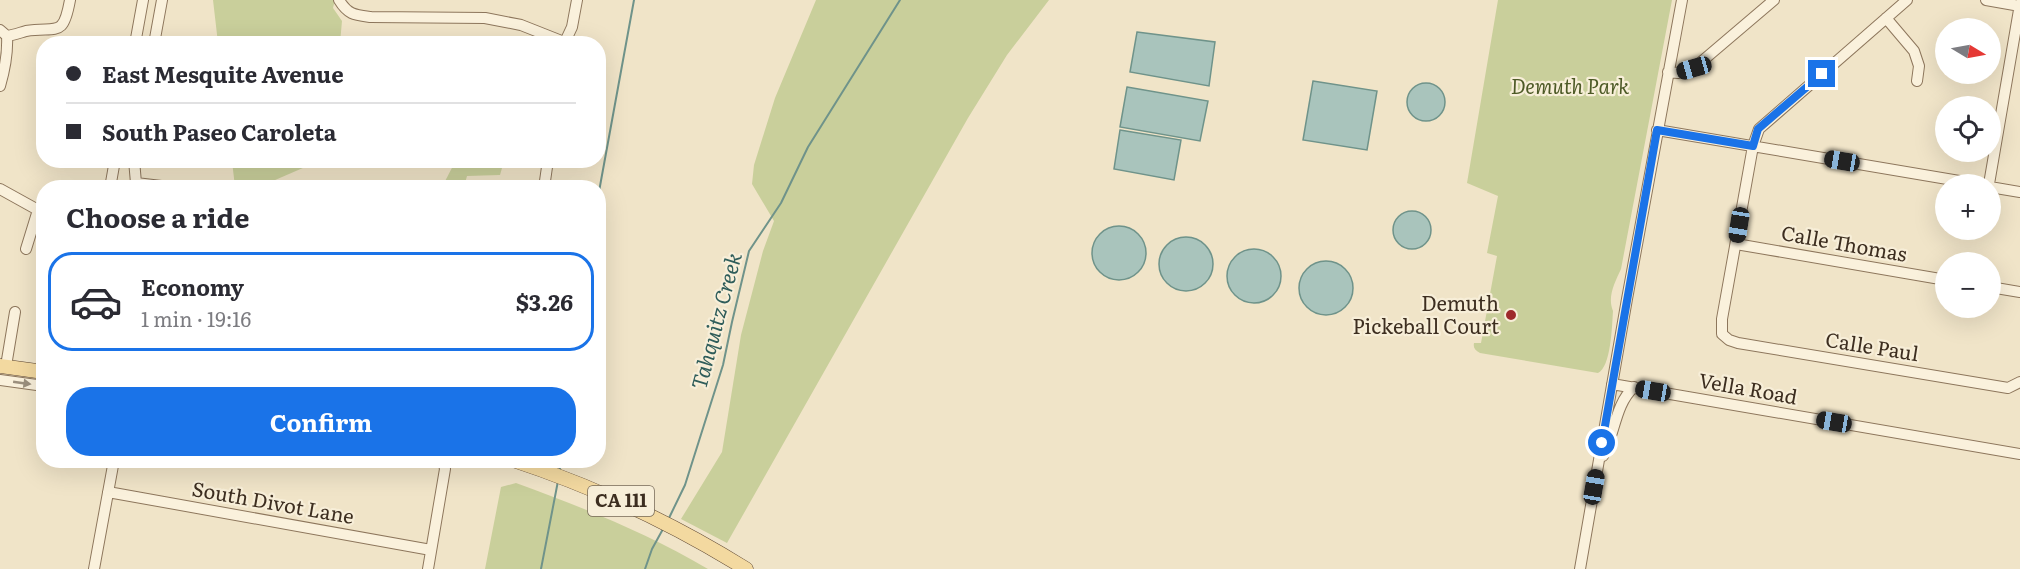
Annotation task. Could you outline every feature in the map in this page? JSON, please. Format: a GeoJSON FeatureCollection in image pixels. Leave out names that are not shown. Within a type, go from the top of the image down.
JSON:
{"type":"FeatureCollection","features":[{"type":"Feature","properties":{"kind":"main road"},"geometry":{"type":"LineString","coordinates":[[3,366],[36,371]]}},
{"type":"Feature","properties":{"kind":"main road","name":"CA 111"},"geometry":{"type":"LineString","coordinates":[[537,468],[618,500],[723,554],[746,569]]}},
{"type":"Feature","properties":{"kind":"street"},"geometry":{"type":"LineString","coordinates":[[0,87],[7,64],[3,33],[47,31],[58,28],[66,20],[70,0]]}},
{"type":"Feature","properties":{"kind":"street"},"geometry":{"type":"LineString","coordinates":[[136,36],[143,0]]}},
{"type":"Feature","properties":{"kind":"street"},"geometry":{"type":"LineString","coordinates":[[155,36],[162,0]]}},
{"type":"Feature","properties":{"kind":"street"},"geometry":{"type":"LineString","coordinates":[[339,0],[345,9],[353,14],[371,17],[485,18],[521,25],[547,36]]}},
{"type":"Feature","properties":{"kind":"street"},"geometry":{"type":"LineString","coordinates":[[568,36],[572,27],[577,0]]}},
{"type":"Feature","properties":{"kind":"street"},"geometry":{"type":"LineString","coordinates":[[1580,569],[1682,0]]}},
{"type":"Feature","properties":{"kind":"street"},"geometry":{"type":"LineString","coordinates":[[1668,72],[1678,73],[1694,68],[1774,0]]}},
{"type":"Feature","properties":{"kind":"street"},"geometry":{"type":"LineString","coordinates":[[1736,244],[1758,129],[1907,0]]}},
{"type":"Feature","properties":{"kind":"street"},"geometry":{"type":"LineString","coordinates":[[1986,0],[2020,5],[1992,174]]}},
{"type":"Feature","properties":{"kind":"street"},"geometry":{"type":"LineString","coordinates":[[1886,18],[1914,51],[1919,66],[1917,81]]}},
{"type":"Feature","properties":{"kind":"street"},"geometry":{"type":"LineString","coordinates":[[1657,130],[1935,177]]}},
{"type":"Feature","properties":{"kind":"street"},"geometry":{"type":"LineString","coordinates":[[2001,188],[2020,192]]}},
{"type":"Feature","properties":{"kind":"street"},"geometry":{"type":"LineString","coordinates":[[0,189],[36,208]]}},
{"type":"Feature","properties":{"kind":"street"},"geometry":{"type":"LineString","coordinates":[[26,249],[36,224]]}},
{"type":"Feature","properties":{"kind":"street","name":"Calle Thomas"},"geometry":{"type":"LineString","coordinates":[[1736,244],[1935,278]]}},
{"type":"Feature","properties":{"kind":"street","name":"Calle Paul"},"geometry":{"type":"LineString","coordinates":[[1736,244],[1722,319],[1722,334],[1729,340],[2008,388],[2019,384]]}},
{"type":"Feature","properties":{"kind":"street"},"geometry":{"type":"LineString","coordinates":[[2001,289],[2020,292]]}},
{"type":"Feature","properties":{"kind":"street"},"geometry":{"type":"LineString","coordinates":[[3,366],[15,312]]}},
{"type":"Feature","properties":{"kind":"street"},"geometry":{"type":"LineString","coordinates":[[0,380],[36,385]]}},
{"type":"Feature","properties":{"kind":"street","name":"Vella Road"},"geometry":{"type":"LineString","coordinates":[[1612,384],[2020,454]]}},
{"type":"Feature","properties":{"kind":"street"},"geometry":{"type":"LineString","coordinates":[[1598,467],[1610,444],[1624,395],[1634,387]]}},
{"type":"Feature","properties":{"kind":"street"},"geometry":{"type":"LineString","coordinates":[[94,569],[112,468]]}},
{"type":"Feature","properties":{"kind":"street"},"geometry":{"type":"LineString","coordinates":[[428,569],[446,468]]}},
{"type":"Feature","properties":{"kind":"street","name":"South Divot Lane"},"geometry":{"type":"LineString","coordinates":[[108,492],[431,550]]}},
{"type":"Feature","properties":{"kind":"green space"},"geometry":{"type":"Polygon","coordinates":[[[213,0],[335,0],[333,8],[342,21],[341,36],[217,36],[213,0]]]}},
{"type":"Feature","properties":{"kind":"green space"},"geometry":{"type":"Polygon","coordinates":[[[816,0],[1049,0],[1007,55],[968,118],[727,543],[681,519],[722,452],[741,335],[763,251],[774,221],[752,184],[754,165],[775,98],[816,0]]]}},
{"type":"Feature","properties":{"kind":"green space","name":"Demuth Park"},"geometry":{"type":"Polygon","coordinates":[[[1498,0],[1672,0],[1621,269],[1611,295],[1613,311],[1608,355],[1606,363],[1598,373],[1480,353],[1474,348],[1474,343],[1481,343],[1497,256],[1487,253],[1498,196],[1467,183],[1498,0]]]}},
{"type":"Feature","properties":{"kind":"green space"},"geometry":{"type":"Polygon","coordinates":[[[233,168],[303,168],[275,180],[234,180],[233,168]]]}},
{"type":"Feature","properties":{"kind":"green space"},"geometry":{"type":"Polygon","coordinates":[[[452,168],[502,168],[500,175],[467,176],[466,180],[446,180],[452,168]]]}},
{"type":"Feature","properties":{"kind":"green space"},"geometry":{"type":"Polygon","coordinates":[[[516,483],[614,522],[708,569],[485,569],[501,487],[516,483]]]}},
{"type":"Feature","properties":{"kind":"water"},"geometry":{"type":"Polygon","coordinates":[[[1137,32],[1215,42],[1209,86],[1130,72],[1137,32]]]}},
{"type":"Feature","properties":{"kind":"water"},"geometry":{"type":"Polygon","coordinates":[[[1313,81],[1377,91],[1367,150],[1303,140],[1313,81]]]}},
{"type":"Feature","properties":{"kind":"water"},"geometry":{"type":"Polygon","coordinates":[[[1426,83],[1439,89],[1445,102],[1439,115],[1426,121],[1413,115],[1407,102],[1413,89],[1426,83]]]}},
{"type":"Feature","properties":{"kind":"water"},"geometry":{"type":"Polygon","coordinates":[[[1127,87],[1208,101],[1200,141],[1120,127],[1127,87]]]}},
{"type":"Feature","properties":{"kind":"water"},"geometry":{"type":"Polygon","coordinates":[[[1120,130],[1181,140],[1174,180],[1114,169],[1120,130]]]}},
{"type":"Feature","properties":{"kind":"water"},"geometry":{"type":"Polygon","coordinates":[[[1412,211],[1425,217],[1431,230],[1425,243],[1412,249],[1399,243],[1393,230],[1399,217],[1412,211]]]}},
{"type":"Feature","properties":{"kind":"water"},"geometry":{"type":"Polygon","coordinates":[[[1114,226],[1124,226],[1134,230],[1142,238],[1146,253],[1142,268],[1134,276],[1124,280],[1114,280],[1104,276],[1096,268],[1092,258],[1092,248],[1096,238],[1104,230],[1114,226]]]}},
{"type":"Feature","properties":{"kind":"water"},"geometry":{"type":"Polygon","coordinates":[[[1186,237],[1196,239],[1205,245],[1211,254],[1213,264],[1211,274],[1205,283],[1196,289],[1186,291],[1176,289],[1167,283],[1161,274],[1159,264],[1161,254],[1167,245],[1176,239],[1186,237]]]}},
{"type":"Feature","properties":{"kind":"water"},"geometry":{"type":"Polygon","coordinates":[[[1254,249],[1264,251],[1273,257],[1279,266],[1281,276],[1279,286],[1273,295],[1264,301],[1254,303],[1244,301],[1235,295],[1229,286],[1227,276],[1229,266],[1235,257],[1244,251],[1254,249]]]}},
{"type":"Feature","properties":{"kind":"water"},"geometry":{"type":"Polygon","coordinates":[[[1326,261],[1336,263],[1345,269],[1351,278],[1353,288],[1351,298],[1345,307],[1336,313],[1326,315],[1316,313],[1307,307],[1301,298],[1299,288],[1301,278],[1307,269],[1316,263],[1326,261]]]}},
{"type":"Feature","properties":{"kind":"waterway"},"geometry":{"type":"LineString","coordinates":[[606,153],[634,0]]}},
{"type":"Feature","properties":{"kind":"waterway","name":"Tahquitz Creek"},"geometry":{"type":"LineString","coordinates":[[669,518],[685,485],[723,365],[749,251],[781,203],[808,147],[900,0]]}},
{"type":"Feature","properties":{"kind":"waterway"},"geometry":{"type":"LineString","coordinates":[[601,180],[603,168]]}},
{"type":"Feature","properties":{"kind":"waterway"},"geometry":{"type":"LineString","coordinates":[[559,472],[560,468]]}},
{"type":"Feature","properties":{"kind":"waterway"},"geometry":{"type":"LineString","coordinates":[[541,569],[558,481]]}},
{"type":"Feature","properties":{"kind":"waterway","name":"Tahquitz Creek"},"geometry":{"type":"LineString","coordinates":[[645,569],[652,549],[663,529]]}},
{"type":"Feature","properties":{"kind":"place","name":"Demuth Pickeball Court"},"geometry":{"type":"Point","coordinates":[1511,315]}},
{"type":"Feature","properties":{"kind":"route"},"geometry":{"type":"LineString","coordinates":[[1602,443],[1657,130],[1753,146],[1758,129],[1822,74]]}}]}
